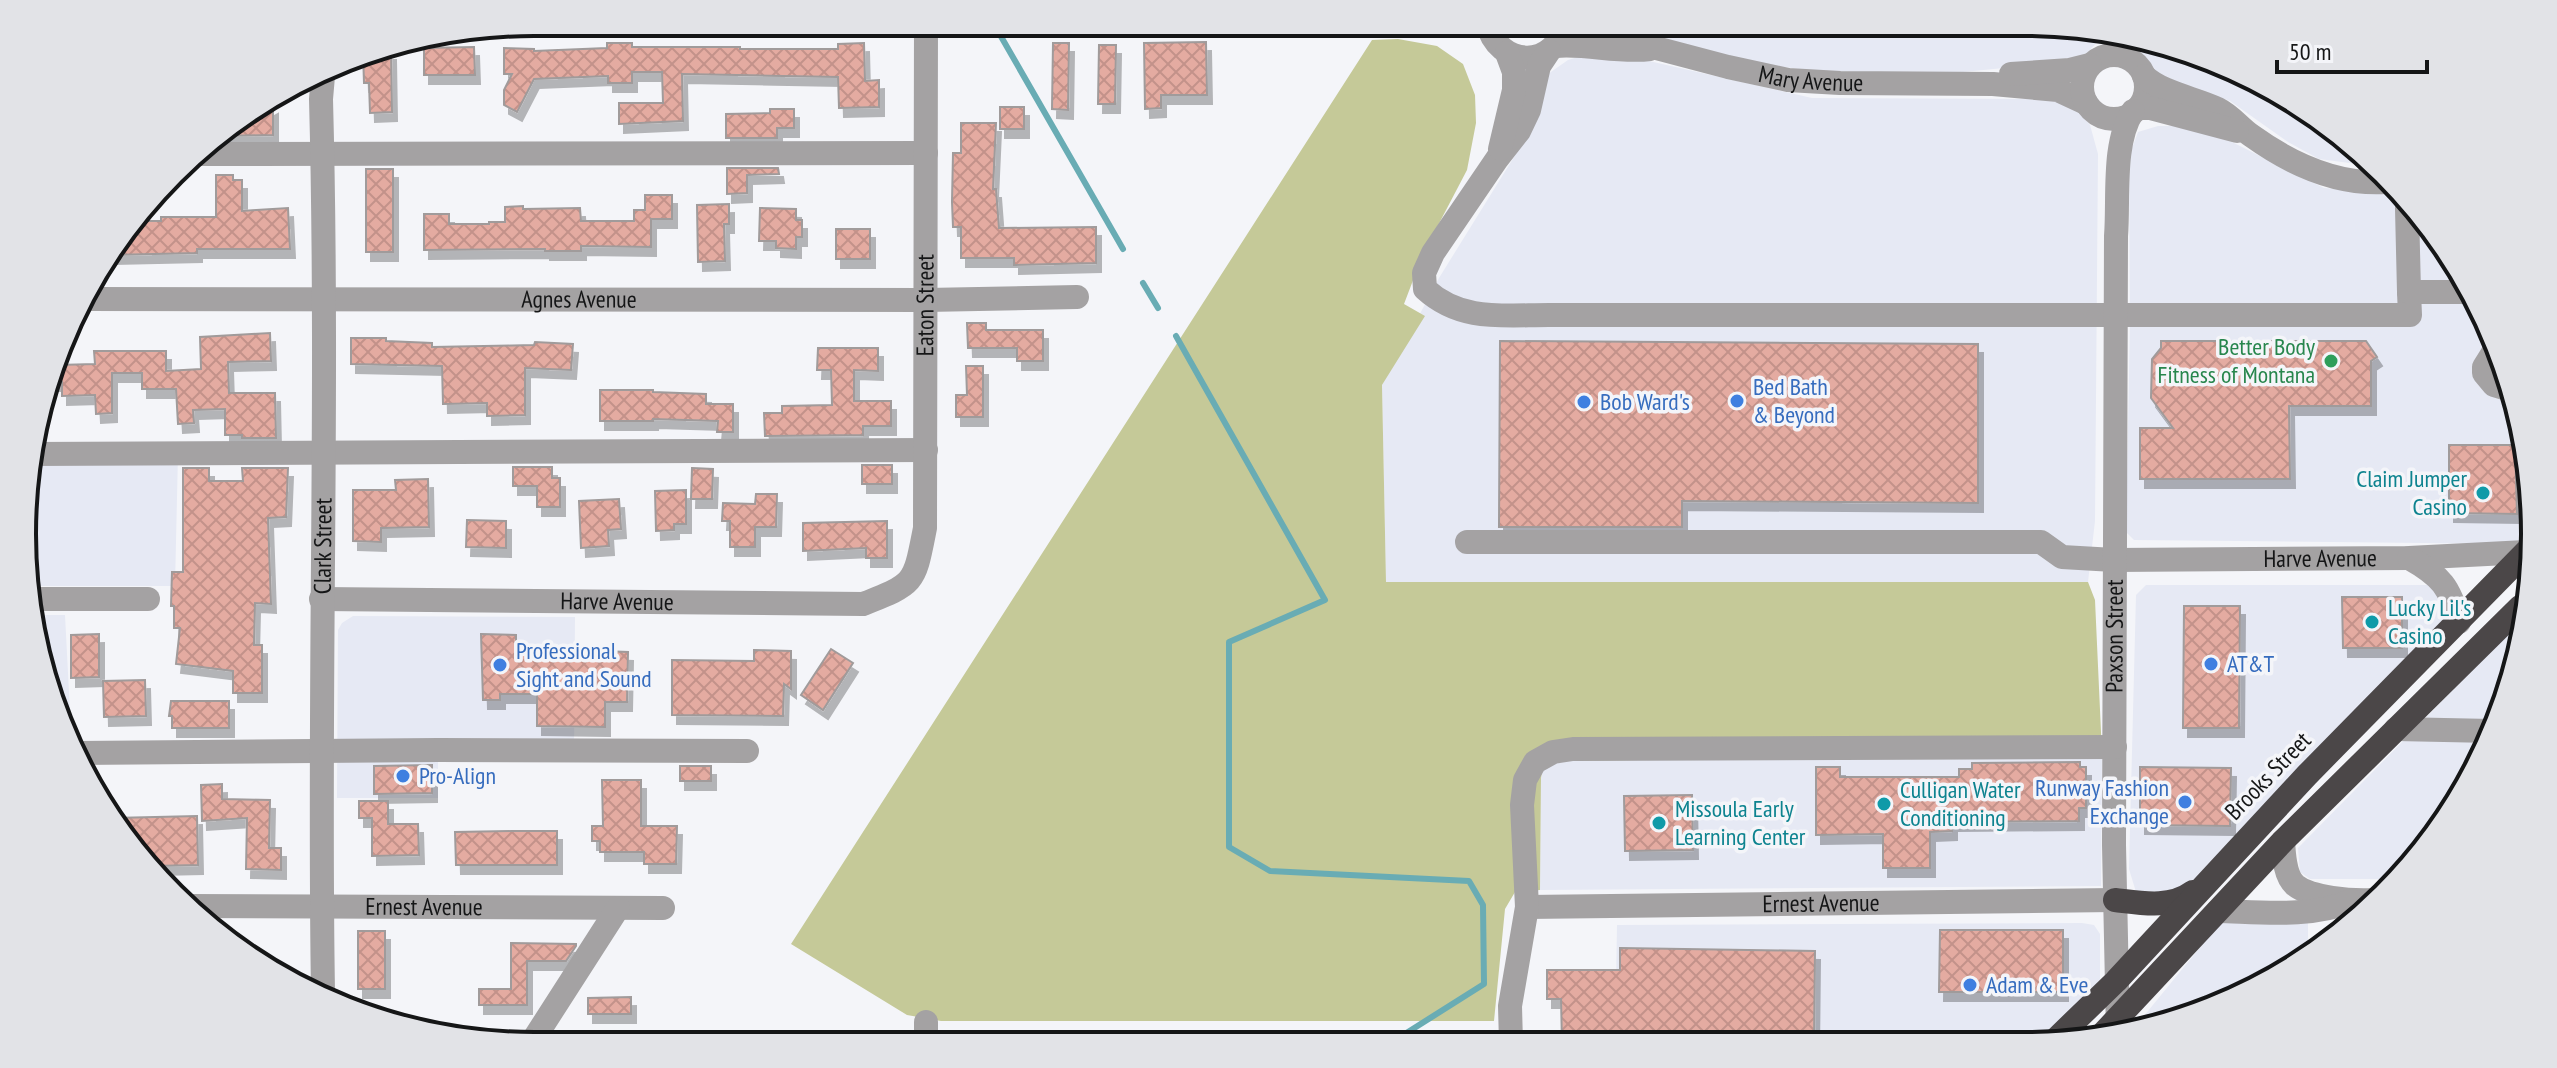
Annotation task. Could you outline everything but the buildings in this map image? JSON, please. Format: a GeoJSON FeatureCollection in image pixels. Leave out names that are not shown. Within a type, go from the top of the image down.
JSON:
{"type":"FeatureCollection","features":[{"type":"Feature","properties":{"kind":"highway","name":"Brooks Street"},"geometry":{"type":"LineString","coordinates":[[2065,1030],[2116,981],[2207,880],[2384,696],[2520,559]]}},
{"type":"Feature","properties":{"kind":"highway"},"geometry":{"type":"LineString","coordinates":[[2122,1022],[2283,841],[2514,612]]}},
{"type":"Feature","properties":{"kind":"highway"},"geometry":{"type":"LineString","coordinates":[[2115,900],[2159,905],[2185,898],[2207,880]]}},
{"type":"Feature","properties":{"kind":"street","name":"Eaton Street"},"geometry":{"type":"LineString","coordinates":[[907,584],[917,568],[925,528],[926,36]]}},
{"type":"Feature","properties":{"kind":"street"},"geometry":{"type":"LineString","coordinates":[[1492,36],[1514,72],[1514,90],[1497,159]]}},
{"type":"Feature","properties":{"kind":"street","name":"Mary Avenue"},"geometry":{"type":"LineString","coordinates":[[1495,36],[1528,58],[1552,48],[1576,44],[1665,51]]}},
{"type":"Feature","properties":{"kind":"street"},"geometry":{"type":"LineString","coordinates":[[1562,36],[1539,66],[1534,93],[1519,131],[1433,253],[1424,273],[1425,289],[1434,298],[1462,312],[1479,315],[2410,315],[2407,218]]}},
{"type":"Feature","properties":{"kind":"street","name":"Mary Avenue"},"geometry":{"type":"LineString","coordinates":[[1632,36],[1665,51],[1788,80],[1956,83],[2058,90],[2090,106]]}},
{"type":"Feature","properties":{"kind":"street"},"geometry":{"type":"LineString","coordinates":[[2249,134],[2150,108],[2136,109],[2121,117],[2111,118],[2090,106],[2082,83],[2099,53],[2135,58],[2159,87],[2200,100],[2230,116],[2249,134],[2284,156],[2320,173],[2355,181],[2375,182]]}},
{"type":"Feature","properties":{"kind":"street","name":"Mary Avenue"},"geometry":{"type":"LineString","coordinates":[[1956,83],[2011,74],[2070,70],[2099,53]]}},
{"type":"Feature","properties":{"kind":"street"},"geometry":{"type":"LineString","coordinates":[[2135,58],[2146,87],[2144,98],[2136,109]]}},
{"type":"Feature","properties":{"kind":"street","name":"Clark Street"},"geometry":{"type":"LineString","coordinates":[[320,85],[324,299],[321,599],[323,985]]}},
{"type":"Feature","properties":{"kind":"street","name":"Paxson Street"},"geometry":{"type":"LineString","coordinates":[[2090,106],[2100,122],[2103,135],[2109,207],[2116,236]]}},
{"type":"Feature","properties":{"kind":"street","name":"Paxson Street"},"geometry":{"type":"LineString","coordinates":[[2118,1022],[2114,560],[2116,236],[2121,147],[2125,126],[2136,109]]}},
{"type":"Feature","properties":{"kind":"street"},"geometry":{"type":"LineString","coordinates":[[213,154],[926,153]]}},
{"type":"Feature","properties":{"kind":"street"},"geometry":{"type":"LineString","coordinates":[[2409,292],[2458,292]]}},
{"type":"Feature","properties":{"kind":"street","name":"Agnes Avenue"},"geometry":{"type":"LineString","coordinates":[[95,299],[926,300],[1077,297]]}},
{"type":"Feature","properties":{"kind":"street"},"geometry":{"type":"LineString","coordinates":[[2489,359],[2484,373],[2499,386]]}},
{"type":"Feature","properties":{"kind":"street"},"geometry":{"type":"LineString","coordinates":[[43,454],[926,450]]}},
{"type":"Feature","properties":{"kind":"street","name":"Harve Avenue"},"geometry":{"type":"LineString","coordinates":[[1467,542],[2041,542],[2062,557],[2114,560],[2409,558],[2520,552]]}},
{"type":"Feature","properties":{"kind":"street"},"geometry":{"type":"LineString","coordinates":[[2409,558],[2444,584],[2453,599],[2459,622]]}},
{"type":"Feature","properties":{"kind":"street","name":"Harve Avenue"},"geometry":{"type":"LineString","coordinates":[[321,599],[863,604],[907,584]]}},
{"type":"Feature","properties":{"kind":"street"},"geometry":{"type":"LineString","coordinates":[[40,599],[148,599]]}},
{"type":"Feature","properties":{"kind":"street"},"geometry":{"type":"LineString","coordinates":[[2396,729],[2480,731]]}},
{"type":"Feature","properties":{"kind":"street"},"geometry":{"type":"LineString","coordinates":[[1511,1032],[1510,1006],[1527,907],[1522,805],[1525,780],[1535,762],[1553,752],[1573,749],[2115,747]]}},
{"type":"Feature","properties":{"kind":"street"},"geometry":{"type":"LineString","coordinates":[[87,753],[747,751]]}},
{"type":"Feature","properties":{"kind":"street"},"geometry":{"type":"LineString","coordinates":[[2283,841],[2287,869],[2295,885],[2314,893],[2360,900]]}},
{"type":"Feature","properties":{"kind":"street","name":"Ernest Avenue"},"geometry":{"type":"LineString","coordinates":[[1527,907],[2115,900]]}},
{"type":"Feature","properties":{"kind":"street"},"geometry":{"type":"LineString","coordinates":[[2218,911],[2311,911],[2359,901]]}},
{"type":"Feature","properties":{"kind":"street","name":"Ernest Avenue"},"geometry":{"type":"LineString","coordinates":[[204,906],[663,908]]}},
{"type":"Feature","properties":{"kind":"street"},"geometry":{"type":"LineString","coordinates":[[538,1032],[618,908]]}},
{"type":"Feature","properties":{"kind":"shaded area"},"geometry":{"type":"Polygon","coordinates":[[[1650,36],[2023,36],[2097,42],[2087,53],[2066,62],[1943,74],[1815,71],[1761,64],[1685,48],[1650,36]]]}},
{"type":"Feature","properties":{"kind":"shaded area"},"geometry":{"type":"Polygon","coordinates":[[[2139,50],[2183,62],[2243,87],[2300,120],[2355,164],[2319,159],[2288,142],[2230,101],[2164,78],[2148,68],[2139,50]]]}},
{"type":"Feature","properties":{"kind":"shaded area"},"geometry":{"type":"Polygon","coordinates":[[[1581,56],[1649,61],[1812,98],[2052,99],[2077,108],[2090,125],[2098,154],[2095,521],[2088,582],[1386,582],[1382,385],[1439,278],[1519,149],[1548,74],[1568,60],[1581,56]]]}},
{"type":"Feature","properties":{"kind":"shaded area"},"geometry":{"type":"Polygon","coordinates":[[[2158,126],[2208,130],[2324,188],[2384,191],[2397,206],[2437,257],[2454,285],[2495,374],[2517,469],[2521,534],[2515,544],[2134,540],[2126,532],[2129,156],[2138,132],[2158,126]]]}},
{"type":"Feature","properties":{"kind":"shaded area"},"geometry":{"type":"Polygon","coordinates":[[[43,454],[178,454],[175,586],[39,586],[37,501],[43,454]]]}},
{"type":"Feature","properties":{"kind":"shaded area"},"geometry":{"type":"Polygon","coordinates":[[[2146,585],[2431,585],[2450,613],[2178,898],[2136,892],[2129,869],[2136,595],[2146,585]]]}},
{"type":"Feature","properties":{"kind":"shaded area"},"geometry":{"type":"Polygon","coordinates":[[[43,615],[65,615],[70,715],[53,663],[43,615]]]}},
{"type":"Feature","properties":{"kind":"shaded area"},"geometry":{"type":"Polygon","coordinates":[[[353,616],[575,617],[574,751],[438,751],[438,798],[337,798],[338,630],[353,616]]]}},
{"type":"Feature","properties":{"kind":"shaded area"},"geometry":{"type":"Polygon","coordinates":[[[2511,631],[2495,694],[2470,754],[2437,811],[2381,879],[2310,879],[2300,872],[2298,848],[2511,631]]]}},
{"type":"Feature","properties":{"kind":"shaded area"},"geometry":{"type":"Polygon","coordinates":[[[2102,754],[2101,886],[1540,890],[1541,778],[1543,766],[1557,761],[2102,754]]]}},
{"type":"Feature","properties":{"kind":"shaded area"},"geometry":{"type":"Polygon","coordinates":[[[2224,918],[2308,918],[2308,942],[2272,965],[2214,994],[2143,1017],[2224,918]]]}},
{"type":"Feature","properties":{"kind":"shaded area"},"geometry":{"type":"Polygon","coordinates":[[[2082,923],[2094,925],[2100,934],[2100,983],[2054,1031],[1615,1032],[1617,925],[2082,923]]]}},
{"type":"Feature","properties":{"kind":"green space"},"geometry":{"type":"Polygon","coordinates":[[[1398,39],[1437,46],[1463,64],[1475,95],[1476,123],[1467,170],[1423,254],[1404,304],[1425,316],[1382,385],[1386,582],[2088,582],[2095,600],[2102,754],[1557,761],[1543,766],[1540,890],[1515,892],[1505,909],[1494,1021],[941,1021],[907,1015],[791,944],[1372,40],[1398,39]]]}},
{"type":"Feature","properties":{"kind":"waterway"},"geometry":{"type":"LineString","coordinates":[[1001,36],[1123,249]]}},
{"type":"Feature","properties":{"kind":"waterway"},"geometry":{"type":"LineString","coordinates":[[1143,283],[1158,308]]}},
{"type":"Feature","properties":{"kind":"waterway"},"geometry":{"type":"LineString","coordinates":[[1176,336],[1325,600],[1229,642],[1229,847],[1270,871],[1469,881],[1483,905],[1484,984],[1408,1032]]}},
{"type":"Feature","properties":{"kind":"place","name":"Better Body Fitness of Montana"},"geometry":{"type":"Point","coordinates":[2331,361]}},
{"type":"Feature","properties":{"kind":"place","name":"Bed Bath & Beyond"},"geometry":{"type":"Point","coordinates":[1737,401]}},
{"type":"Feature","properties":{"kind":"place","name":"Bob Ward's"},"geometry":{"type":"Point","coordinates":[1584,402]}},
{"type":"Feature","properties":{"kind":"place","name":"Claim Jumper Casino"},"geometry":{"type":"Point","coordinates":[2483,493]}},
{"type":"Feature","properties":{"kind":"place","name":"Lucky Lil's Casino"},"geometry":{"type":"Point","coordinates":[2372,622]}},
{"type":"Feature","properties":{"kind":"place","name":"AT&T"},"geometry":{"type":"Point","coordinates":[2211,664]}},
{"type":"Feature","properties":{"kind":"place","name":"Professional Sight and Sound"},"geometry":{"type":"Point","coordinates":[500,665]}},
{"type":"Feature","properties":{"kind":"place","name":"Pro-Align"},"geometry":{"type":"Point","coordinates":[403,776]}},
{"type":"Feature","properties":{"kind":"place","name":"Runway Fashion Exchange"},"geometry":{"type":"Point","coordinates":[2185,802]}},
{"type":"Feature","properties":{"kind":"place","name":"Culligan Water Conditioning"},"geometry":{"type":"Point","coordinates":[1884,804]}},
{"type":"Feature","properties":{"kind":"place","name":"Missoula Early Learning Center"},"geometry":{"type":"Point","coordinates":[1659,823]}},
{"type":"Feature","properties":{"kind":"place","name":"Adam & Eve"},"geometry":{"type":"Point","coordinates":[1970,985]}}]}
